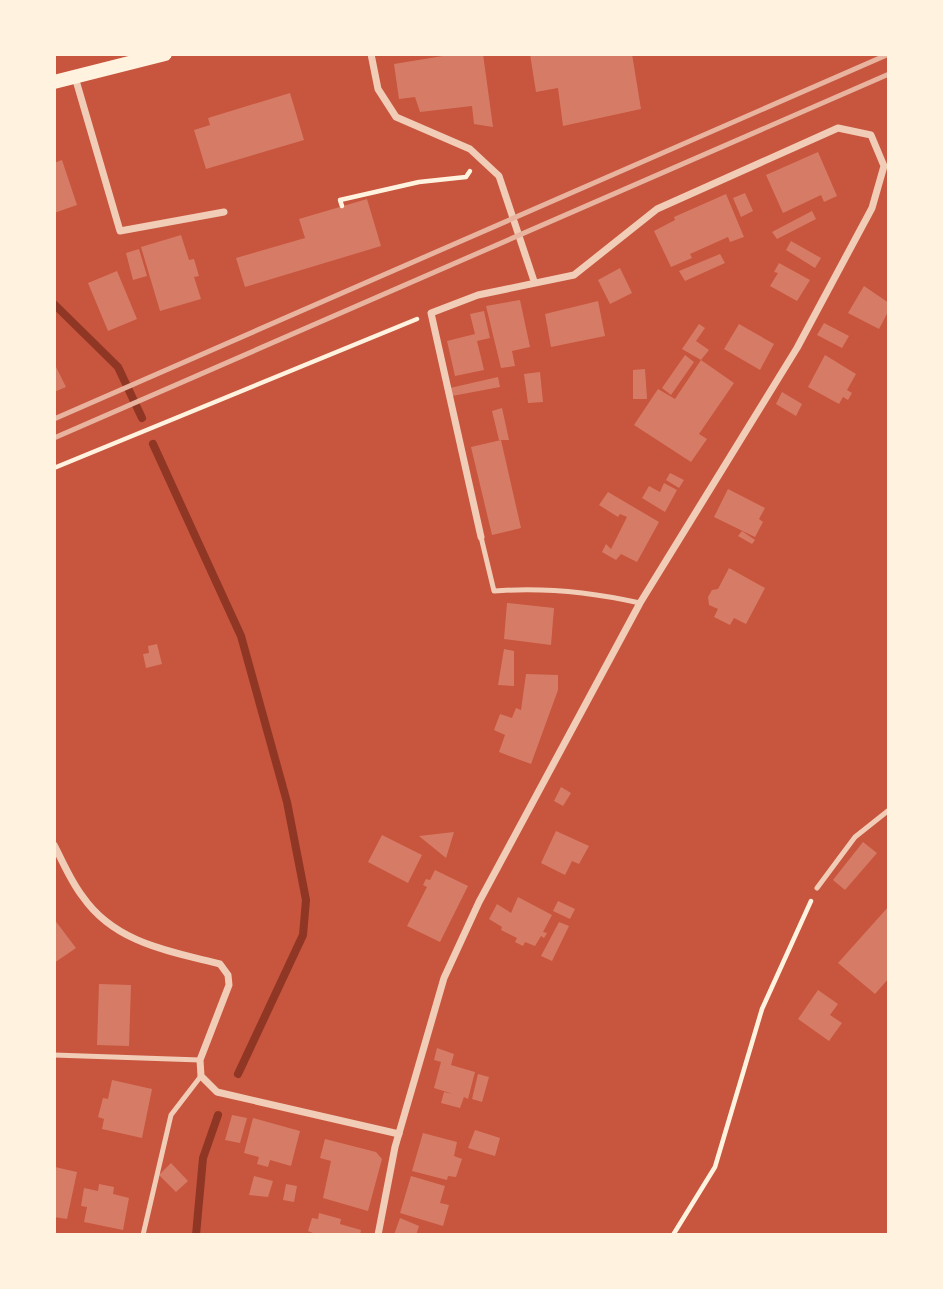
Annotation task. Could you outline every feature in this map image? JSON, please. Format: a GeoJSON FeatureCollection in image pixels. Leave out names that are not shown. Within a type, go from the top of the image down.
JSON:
{"type":"FeatureCollection","features":[{"type":"Feature","properties":{"kind":"main road"},"geometry":{"type":"LineString","coordinates":[[54,82],[165,54]]}},
{"type":"Feature","properties":{"kind":"street"},"geometry":{"type":"LineString","coordinates":[[371,54],[378,89],[396,117],[470,149],[499,176],[534,281]]}},
{"type":"Feature","properties":{"kind":"street"},"geometry":{"type":"LineString","coordinates":[[74,77],[120,231],[224,212]]}},
{"type":"Feature","properties":{"kind":"street"},"geometry":{"type":"LineString","coordinates":[[378,1235],[399,1134],[444,978],[479,902],[640,603],[797,348],[872,208],[884,166],[871,135],[838,128],[657,209],[574,275],[534,281],[478,295],[431,313],[481,537]]}},
{"type":"Feature","properties":{"kind":"street"},"geometry":{"type":"LineString","coordinates":[[54,845],[83,897],[110,928],[142,943],[220,964],[228,975],[229,985],[200,1060],[201,1076],[217,1092],[399,1134]]}},
{"type":"Feature","properties":{"kind":"lane"},"geometry":{"type":"LineString","coordinates":[[481,537],[494,591],[535,587],[590,592],[640,603]]}},
{"type":"Feature","properties":{"kind":"lane"},"geometry":{"type":"LineString","coordinates":[[817,887],[855,837],[889,810]]}},
{"type":"Feature","properties":{"kind":"lane"},"geometry":{"type":"LineString","coordinates":[[54,1055],[200,1060]]}},
{"type":"Feature","properties":{"kind":"lane"},"geometry":{"type":"LineString","coordinates":[[143,1235],[171,1115],[201,1076]]}},
{"type":"Feature","properties":{"kind":"path"},"geometry":{"type":"LineString","coordinates":[[342,206],[340,200],[419,182],[466,177],[475,165],[486,163]]}},
{"type":"Feature","properties":{"kind":"path"},"geometry":{"type":"LineString","coordinates":[[54,468],[431,313]]}},
{"type":"Feature","properties":{"kind":"path"},"geometry":{"type":"LineString","coordinates":[[673,1235],[715,1167],[762,1009],[817,887]]}},
{"type":"Feature","properties":{"kind":"building"},"geometry":{"type":"Polygon","coordinates":[[[455,54],[483,54],[493,127],[474,124],[472,106],[420,112],[415,97],[399,99],[394,64],[455,54]]]}},
{"type":"Feature","properties":{"kind":"building"},"geometry":{"type":"Polygon","coordinates":[[[530,54],[632,54],[641,109],[563,126],[558,88],[536,92],[530,54]]]}},
{"type":"Feature","properties":{"kind":"building"},"geometry":{"type":"Polygon","coordinates":[[[290,93],[304,140],[206,169],[194,130],[210,125],[208,118],[290,93]]]}},
{"type":"Feature","properties":{"kind":"building"},"geometry":{"type":"Polygon","coordinates":[[[818,152],[837,196],[824,202],[821,195],[783,213],[766,175],[818,152]]]}},
{"type":"Feature","properties":{"kind":"building"},"geometry":{"type":"Polygon","coordinates":[[[62,160],[77,205],[54,213],[54,163],[62,160]]]}},
{"type":"Feature","properties":{"kind":"building"},"geometry":{"type":"Polygon","coordinates":[[[745,193],[753,211],[741,217],[733,198],[745,193]]]}},
{"type":"Feature","properties":{"kind":"building"},"geometry":{"type":"Polygon","coordinates":[[[726,194],[744,237],[730,242],[728,237],[690,254],[692,258],[671,267],[654,231],[675,220],[674,217],[726,194]]]}},
{"type":"Feature","properties":{"kind":"building"},"geometry":{"type":"Polygon","coordinates":[[[367,199],[381,246],[245,287],[236,258],[305,238],[299,219],[367,199]]]}},
{"type":"Feature","properties":{"kind":"building"},"geometry":{"type":"Polygon","coordinates":[[[812,211],[816,219],[777,239],[772,232],[812,211]]]}},
{"type":"Feature","properties":{"kind":"building"},"geometry":{"type":"Polygon","coordinates":[[[181,235],[189,260],[194,259],[199,276],[194,277],[201,299],[160,311],[141,247],[181,235]]]}},
{"type":"Feature","properties":{"kind":"building"},"geometry":{"type":"Polygon","coordinates":[[[791,241],[821,258],[815,268],[786,250],[791,241]]]}},
{"type":"Feature","properties":{"kind":"building"},"geometry":{"type":"Polygon","coordinates":[[[139,249],[147,276],[133,280],[126,253],[139,249]]]}},
{"type":"Feature","properties":{"kind":"building"},"geometry":{"type":"Polygon","coordinates":[[[720,254],[725,263],[685,281],[679,271],[720,254]]]}},
{"type":"Feature","properties":{"kind":"building"},"geometry":{"type":"Polygon","coordinates":[[[779,263],[810,280],[797,301],[770,286],[778,273],[774,272],[779,263]]]}},
{"type":"Feature","properties":{"kind":"building"},"geometry":{"type":"Polygon","coordinates":[[[620,268],[632,293],[610,304],[598,280],[620,268]]]}},
{"type":"Feature","properties":{"kind":"building"},"geometry":{"type":"Polygon","coordinates":[[[117,271],[137,319],[108,331],[88,283],[117,271]]]}},
{"type":"Feature","properties":{"kind":"building"},"geometry":{"type":"Polygon","coordinates":[[[864,286],[889,303],[889,310],[879,329],[848,313],[864,286]]]}},
{"type":"Feature","properties":{"kind":"building"},"geometry":{"type":"Polygon","coordinates":[[[520,300],[530,347],[512,351],[515,366],[501,368],[486,306],[520,300]]]}},
{"type":"Feature","properties":{"kind":"building"},"geometry":{"type":"Polygon","coordinates":[[[598,301],[605,336],[551,347],[545,314],[598,301]]]}},
{"type":"Feature","properties":{"kind":"building"},"geometry":{"type":"Polygon","coordinates":[[[484,311],[490,338],[477,341],[484,370],[455,376],[447,341],[475,334],[470,314],[484,311]]]}},
{"type":"Feature","properties":{"kind":"building"},"geometry":{"type":"Polygon","coordinates":[[[824,323],[849,336],[842,348],[817,335],[824,323]]]}},
{"type":"Feature","properties":{"kind":"building"},"geometry":{"type":"Polygon","coordinates":[[[699,324],[705,328],[696,341],[709,350],[701,360],[682,349],[699,324]]]}},
{"type":"Feature","properties":{"kind":"building"},"geometry":{"type":"Polygon","coordinates":[[[739,324],[774,344],[760,370],[724,349],[739,324]]]}},
{"type":"Feature","properties":{"kind":"building"},"geometry":{"type":"Polygon","coordinates":[[[685,355],[694,362],[671,395],[662,388],[685,355]]]}},
{"type":"Feature","properties":{"kind":"building"},"geometry":{"type":"Polygon","coordinates":[[[825,355],[856,374],[847,390],[852,393],[848,400],[843,397],[839,404],[808,387],[825,355]]]}},
{"type":"Feature","properties":{"kind":"building"},"geometry":{"type":"Polygon","coordinates":[[[701,360],[734,383],[699,434],[707,439],[691,462],[634,425],[658,389],[675,399],[701,360]]]}},
{"type":"Feature","properties":{"kind":"building"},"geometry":{"type":"Polygon","coordinates":[[[54,363],[66,387],[54,392],[54,363]]]}},
{"type":"Feature","properties":{"kind":"building"},"geometry":{"type":"Polygon","coordinates":[[[645,369],[647,399],[633,399],[633,370],[645,369]]]}},
{"type":"Feature","properties":{"kind":"building"},"geometry":{"type":"Polygon","coordinates":[[[540,372],[543,402],[528,403],[524,374],[540,372]]]}},
{"type":"Feature","properties":{"kind":"building"},"geometry":{"type":"Polygon","coordinates":[[[498,377],[500,387],[452,396],[450,388],[498,377]]]}},
{"type":"Feature","properties":{"kind":"building"},"geometry":{"type":"Polygon","coordinates":[[[782,392],[802,404],[796,416],[776,404],[782,392]]]}},
{"type":"Feature","properties":{"kind":"building"},"geometry":{"type":"Polygon","coordinates":[[[502,408],[509,440],[499,440],[492,411],[502,408]]]}},
{"type":"Feature","properties":{"kind":"building"},"geometry":{"type":"Polygon","coordinates":[[[501,440],[521,528],[492,535],[471,447],[501,440]]]}},
{"type":"Feature","properties":{"kind":"building"},"geometry":{"type":"Polygon","coordinates":[[[670,473],[684,480],[679,488],[666,480],[670,473]]]}},
{"type":"Feature","properties":{"kind":"building"},"geometry":{"type":"Polygon","coordinates":[[[664,483],[677,490],[665,512],[642,498],[649,486],[660,492],[664,483]]]}},
{"type":"Feature","properties":{"kind":"building"},"geometry":{"type":"Polygon","coordinates":[[[728,489],[765,508],[759,519],[763,522],[755,537],[714,517],[728,489]]]}},
{"type":"Feature","properties":{"kind":"building"},"geometry":{"type":"Polygon","coordinates":[[[608,492],[659,522],[637,562],[621,554],[616,560],[602,552],[606,544],[611,549],[627,517],[620,514],[618,517],[599,505],[608,492]]]}},
{"type":"Feature","properties":{"kind":"building"},"geometry":{"type":"Polygon","coordinates":[[[742,531],[755,540],[752,544],[738,536],[742,531]]]}},
{"type":"Feature","properties":{"kind":"building"},"geometry":{"type":"Polygon","coordinates":[[[729,568],[765,588],[746,624],[734,618],[730,625],[714,617],[718,609],[709,605],[708,597],[712,590],[718,589],[729,568]]]}},
{"type":"Feature","properties":{"kind":"building"},"geometry":{"type":"Polygon","coordinates":[[[507,603],[554,608],[551,645],[504,639],[507,603]]]}},
{"type":"Feature","properties":{"kind":"building"},"geometry":{"type":"Polygon","coordinates":[[[157,644],[162,664],[146,668],[143,654],[149,653],[148,646],[157,644]]]}},
{"type":"Feature","properties":{"kind":"building"},"geometry":{"type":"Polygon","coordinates":[[[504,649],[514,651],[514,686],[498,685],[504,649]]]}},
{"type":"Feature","properties":{"kind":"building"},"geometry":{"type":"Polygon","coordinates":[[[526,674],[558,675],[558,690],[531,764],[499,752],[505,735],[494,730],[500,714],[512,718],[516,708],[521,710],[526,674]]]}},
{"type":"Feature","properties":{"kind":"building"},"geometry":{"type":"Polygon","coordinates":[[[561,787],[571,793],[563,806],[554,801],[561,787]]]}},
{"type":"Feature","properties":{"kind":"building"},"geometry":{"type":"Polygon","coordinates":[[[556,831],[589,846],[579,864],[572,861],[565,875],[541,863],[556,831]]]}},
{"type":"Feature","properties":{"kind":"building"},"geometry":{"type":"Polygon","coordinates":[[[454,832],[446,858],[419,836],[454,832]]]}},
{"type":"Feature","properties":{"kind":"building"},"geometry":{"type":"Polygon","coordinates":[[[382,835],[422,855],[408,883],[368,862],[382,835]]]}},
{"type":"Feature","properties":{"kind":"building"},"geometry":{"type":"Polygon","coordinates":[[[863,842],[877,853],[845,890],[833,880],[863,842]]]}},
{"type":"Feature","properties":{"kind":"building"},"geometry":{"type":"Polygon","coordinates":[[[435,870],[468,886],[440,942],[407,926],[427,887],[423,885],[426,879],[430,880],[435,870]]]}},
{"type":"Feature","properties":{"kind":"building"},"geometry":{"type":"Polygon","coordinates":[[[518,897],[552,915],[543,932],[547,933],[544,938],[541,936],[535,946],[525,942],[523,946],[515,942],[517,938],[501,930],[502,927],[489,919],[497,904],[511,913],[518,897]]]}},
{"type":"Feature","properties":{"kind":"building"},"geometry":{"type":"Polygon","coordinates":[[[558,901],[575,909],[570,919],[553,911],[558,901]]]}},
{"type":"Feature","properties":{"kind":"building"},"geometry":{"type":"Polygon","coordinates":[[[889,906],[889,978],[875,994],[838,963],[889,906]]]}},
{"type":"Feature","properties":{"kind":"building"},"geometry":{"type":"Polygon","coordinates":[[[54,919],[76,948],[54,963],[54,919]]]}},
{"type":"Feature","properties":{"kind":"building"},"geometry":{"type":"Polygon","coordinates":[[[559,922],[569,926],[552,961],[541,956],[559,922]]]}},
{"type":"Feature","properties":{"kind":"building"},"geometry":{"type":"Polygon","coordinates":[[[99,984],[131,985],[129,1046],[97,1045],[99,984]]]}},
{"type":"Feature","properties":{"kind":"building"},"geometry":{"type":"Polygon","coordinates":[[[818,990],[838,1004],[830,1015],[842,1023],[829,1041],[798,1019],[818,990]]]}},
{"type":"Feature","properties":{"kind":"building"},"geometry":{"type":"Polygon","coordinates":[[[437,1048],[454,1054],[451,1065],[475,1072],[468,1099],[464,1097],[460,1108],[441,1103],[444,1092],[453,1094],[434,1088],[441,1062],[434,1060],[437,1048]]]}},
{"type":"Feature","properties":{"kind":"building"},"geometry":{"type":"Polygon","coordinates":[[[478,1074],[489,1077],[482,1102],[472,1099],[478,1074]]]}},
{"type":"Feature","properties":{"kind":"building"},"geometry":{"type":"Polygon","coordinates":[[[112,1080],[152,1089],[142,1138],[102,1129],[104,1119],[98,1117],[103,1098],[108,1099],[112,1080]]]}},
{"type":"Feature","properties":{"kind":"building"},"geometry":{"type":"Polygon","coordinates":[[[232,1115],[247,1118],[240,1143],[225,1140],[232,1115]]]}},
{"type":"Feature","properties":{"kind":"building"},"geometry":{"type":"Polygon","coordinates":[[[253,1118],[300,1131],[291,1166],[270,1160],[268,1167],[257,1164],[259,1157],[244,1153],[253,1118]]]}},
{"type":"Feature","properties":{"kind":"building"},"geometry":{"type":"Polygon","coordinates":[[[475,1130],[500,1138],[495,1156],[468,1148],[475,1130]]]}},
{"type":"Feature","properties":{"kind":"building"},"geometry":{"type":"Polygon","coordinates":[[[423,1133],[457,1142],[454,1156],[462,1159],[456,1177],[448,1176],[447,1180],[412,1171],[423,1133]]]}},
{"type":"Feature","properties":{"kind":"building"},"geometry":{"type":"Polygon","coordinates":[[[325,1139],[376,1152],[382,1159],[368,1211],[323,1198],[331,1161],[320,1158],[325,1139]]]}},
{"type":"Feature","properties":{"kind":"building"},"geometry":{"type":"Polygon","coordinates":[[[171,1163],[188,1181],[176,1192],[159,1175],[171,1163]]]}},
{"type":"Feature","properties":{"kind":"building"},"geometry":{"type":"Polygon","coordinates":[[[55,1167],[77,1172],[67,1219],[54,1217],[55,1167]]]}},
{"type":"Feature","properties":{"kind":"building"},"geometry":{"type":"Polygon","coordinates":[[[254,1176],[273,1181],[268,1197],[249,1195],[254,1176]]]}},
{"type":"Feature","properties":{"kind":"building"},"geometry":{"type":"Polygon","coordinates":[[[411,1176],[445,1186],[440,1203],[449,1205],[443,1226],[400,1213],[411,1176]]]}},
{"type":"Feature","properties":{"kind":"building"},"geometry":{"type":"Polygon","coordinates":[[[99,1184],[114,1187],[113,1194],[129,1198],[123,1230],[84,1222],[87,1207],[81,1206],[84,1188],[98,1191],[99,1184]]]}},
{"type":"Feature","properties":{"kind":"building"},"geometry":{"type":"Polygon","coordinates":[[[286,1184],[297,1186],[294,1202],[283,1200],[286,1184]]]}},
{"type":"Feature","properties":{"kind":"building"},"geometry":{"type":"Polygon","coordinates":[[[319,1213],[341,1219],[340,1224],[361,1230],[360,1235],[318,1235],[308,1231],[312,1218],[318,1219],[319,1213]]]}},
{"type":"Feature","properties":{"kind":"building"},"geometry":{"type":"Polygon","coordinates":[[[400,1218],[419,1226],[416,1235],[394,1235],[400,1218]]]}},
{"type":"Feature","properties":{"kind":"waterway"},"geometry":{"type":"LineString","coordinates":[[54,304],[118,367],[142,418]]}},
{"type":"Feature","properties":{"kind":"waterway"},"geometry":{"type":"LineString","coordinates":[[153,444],[241,636],[287,802],[306,900],[303,935],[238,1074]]}},
{"type":"Feature","properties":{"kind":"waterway"},"geometry":{"type":"LineString","coordinates":[[196,1235],[203,1158],[218,1115]]}},
{"type":"Feature","properties":{"kind":"railway"},"geometry":{"type":"LineString","coordinates":[[54,419],[889,54]]}},
{"type":"Feature","properties":{"kind":"railway"},"geometry":{"type":"LineString","coordinates":[[54,438],[889,74]]}}]}
